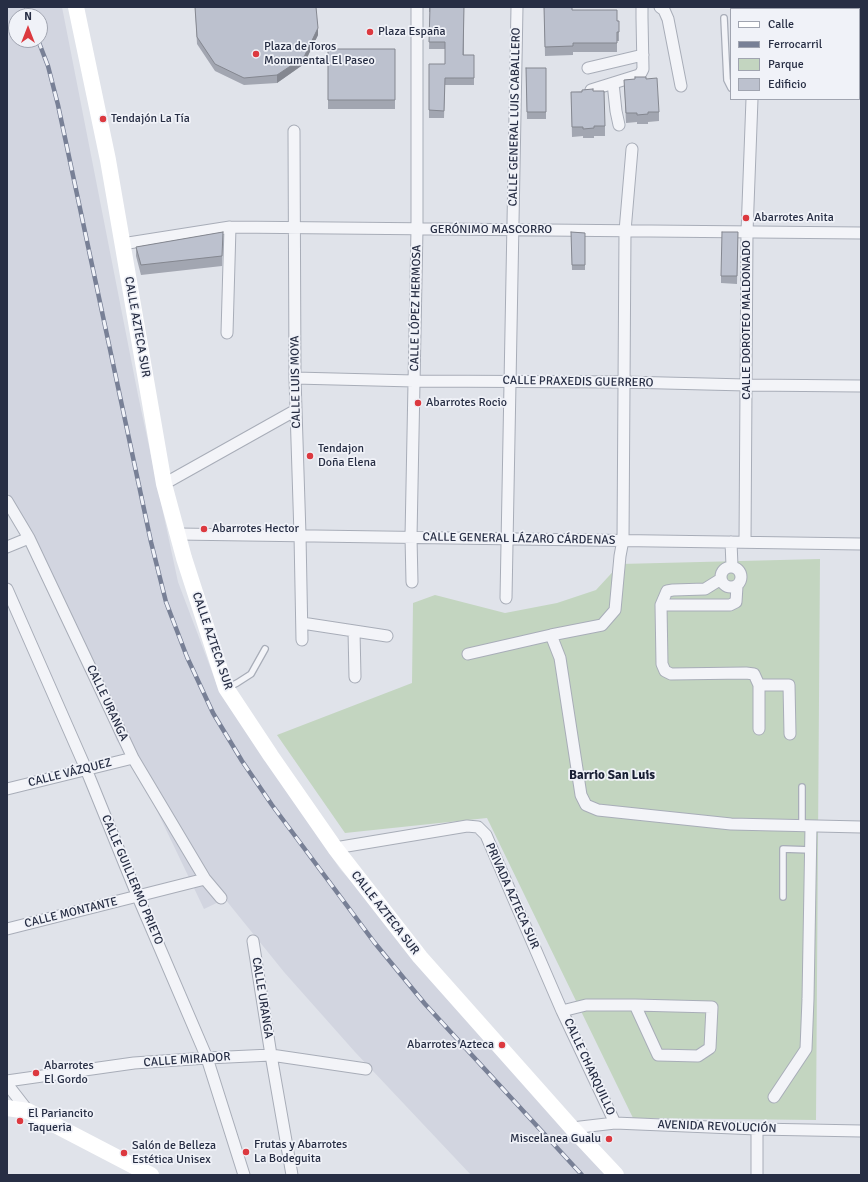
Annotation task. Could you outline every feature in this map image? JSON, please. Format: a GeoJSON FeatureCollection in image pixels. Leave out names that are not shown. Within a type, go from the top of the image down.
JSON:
{"type":"FeatureCollection","features":[{"type":"Feature","properties":{"kind":"street","name":"CALLE AZTECA SUR"},"geometry":{"type":"LineString","coordinates":[[76,7],[108,160],[164,484],[184,558],[226,688],[335,848],[420,958],[616,1175]]}},
{"type":"Feature","properties":{"kind":"street","name":"CALLE LÓPEZ HERMOSA"},"geometry":{"type":"LineString","coordinates":[[412,582],[411,537],[417,229],[417,7]]}},
{"type":"Feature","properties":{"kind":"street","name":"CALLE GENERAL LUIS CABALLERO"},"geometry":{"type":"LineString","coordinates":[[506,598],[517,7]]}},
{"type":"Feature","properties":{"kind":"street"},"geometry":{"type":"LineString","coordinates":[[591,90],[639,75],[641,73],[643,69],[642,7]]}},
{"type":"Feature","properties":{"kind":"street"},"geometry":{"type":"LineString","coordinates":[[660,7],[664,10],[668,19],[681,86]]}},
{"type":"Feature","properties":{"kind":"street"},"geometry":{"type":"LineString","coordinates":[[860,7],[861,17]]}},
{"type":"Feature","properties":{"kind":"street"},"geometry":{"type":"LineString","coordinates":[[588,68],[643,55]]}},
{"type":"Feature","properties":{"kind":"street"},"geometry":{"type":"LineString","coordinates":[[613,83],[619,125]]}},
{"type":"Feature","properties":{"kind":"street","name":"CALLE DOROTEO MALDONADO"},"geometry":{"type":"LineString","coordinates":[[745,542],[747,232],[752,100]]}},
{"type":"Feature","properties":{"kind":"street","name":"CALLE LUIS MOYA"},"geometry":{"type":"LineString","coordinates":[[294,131],[295,378],[302,640]]}},
{"type":"Feature","properties":{"kind":"street"},"geometry":{"type":"LineString","coordinates":[[468,654],[550,635],[602,625],[616,610],[620,556],[623,540],[625,231],[632,149]]}},
{"type":"Feature","properties":{"kind":"street","name":"GERÓNIMO MASCORRO"},"geometry":{"type":"LineString","coordinates":[[122,244],[230,227],[861,233]]}},
{"type":"Feature","properties":{"kind":"street"},"geometry":{"type":"LineString","coordinates":[[227,333],[230,227]]}},
{"type":"Feature","properties":{"kind":"street","name":"CALLE PRAXEDIS GUERRERO"},"geometry":{"type":"LineString","coordinates":[[295,378],[414,381],[624,382],[861,386]]}},
{"type":"Feature","properties":{"kind":"street"},"geometry":{"type":"LineString","coordinates":[[164,484],[296,410]]}},
{"type":"Feature","properties":{"kind":"street","name":"CALLE URANGA"},"geometry":{"type":"LineString","coordinates":[[7,501],[29,538],[133,758],[205,879],[221,898]]}},
{"type":"Feature","properties":{"kind":"street","name":"CALLE GENERAL LÁZARO CÁRDENAS"},"geometry":{"type":"LineString","coordinates":[[178,534],[861,544]]}},
{"type":"Feature","properties":{"kind":"street"},"geometry":{"type":"LineString","coordinates":[[7,547],[29,538]]}},
{"type":"Feature","properties":{"kind":"street"},"geometry":{"type":"LineString","coordinates":[[731,542],[732,566]]}},
{"type":"Feature","properties":{"kind":"street"},"geometry":{"type":"LineString","coordinates":[[661,606],[730,604],[736,602],[737,586],[741,581],[742,574],[738,569],[732,566],[726,568],[721,573],[721,579],[724,585],[730,587],[737,586]]}},
{"type":"Feature","properties":{"kind":"street"},"geometry":{"type":"LineString","coordinates":[[721,579],[705,589],[673,590],[667,592],[661,606],[662,664],[665,670],[671,674],[754,674],[759,685],[760,728]]}},
{"type":"Feature","properties":{"kind":"street","name":"CALLE GUILLERMO PRIETO"},"geometry":{"type":"LineString","coordinates":[[7,589],[86,769],[207,1058],[244,1175]]}},
{"type":"Feature","properties":{"kind":"street"},"geometry":{"type":"LineString","coordinates":[[302,623],[387,636]]}},
{"type":"Feature","properties":{"kind":"street"},"geometry":{"type":"LineString","coordinates":[[354,631],[355,677]]}},
{"type":"Feature","properties":{"kind":"street"},"geometry":{"type":"LineString","coordinates":[[550,635],[560,658],[581,795],[586,805],[598,810],[731,824],[861,827]]}},
{"type":"Feature","properties":{"kind":"street"},"geometry":{"type":"LineString","coordinates":[[759,685],[789,685],[790,734]]}},
{"type":"Feature","properties":{"kind":"street","name":"CALLE VÁZQUEZ"},"geometry":{"type":"LineString","coordinates":[[7,789],[133,758]]}},
{"type":"Feature","properties":{"kind":"street","name":"PRIVADA AZTECA SUR"},"geometry":{"type":"LineString","coordinates":[[335,848],[467,826],[478,827],[486,835],[562,1011]]}},
{"type":"Feature","properties":{"kind":"street"},"geometry":{"type":"LineString","coordinates":[[774,1097],[806,1049],[811,850],[807,826]]}},
{"type":"Feature","properties":{"kind":"street","name":"CALLE MONTANTE"},"geometry":{"type":"LineString","coordinates":[[7,929],[205,879]]}},
{"type":"Feature","properties":{"kind":"street","name":"CALLE URANGA"},"geometry":{"type":"LineString","coordinates":[[253,941],[292,1175]]}},
{"type":"Feature","properties":{"kind":"street"},"geometry":{"type":"LineString","coordinates":[[562,1011],[586,1005],[635,1005],[712,1007],[710,1048],[698,1056],[658,1055],[635,1005]]}},
{"type":"Feature","properties":{"kind":"street","name":"CALLE CHARQUILLO"},"geometry":{"type":"LineString","coordinates":[[562,1011],[616,1123]]}},
{"type":"Feature","properties":{"kind":"street","name":"CALLE MIRADOR"},"geometry":{"type":"LineString","coordinates":[[7,1080],[134,1063],[271,1055],[366,1069]]}},
{"type":"Feature","properties":{"kind":"street"},"geometry":{"type":"LineString","coordinates":[[7,1084],[28,1111]]}},
{"type":"Feature","properties":{"kind":"street"},"geometry":{"type":"LineString","coordinates":[[7,1108],[28,1111],[152,1175]]}},
{"type":"Feature","properties":{"kind":"street","name":"AVENIDA REVOLUCIÓN"},"geometry":{"type":"LineString","coordinates":[[572,1128],[616,1123],[757,1129],[861,1131]]}},
{"type":"Feature","properties":{"kind":"street"},"geometry":{"type":"LineString","coordinates":[[757,1129],[757,1175]]}},
{"type":"Feature","properties":{"kind":"lane"},"geometry":{"type":"LineString","coordinates":[[724,18],[727,80],[730,86]]}},
{"type":"Feature","properties":{"kind":"lane"},"geometry":{"type":"LineString","coordinates":[[226,688],[251,674],[265,649]]}},
{"type":"Feature","properties":{"kind":"lane"},"geometry":{"type":"LineString","coordinates":[[802,787],[807,826]]}},
{"type":"Feature","properties":{"kind":"lane"},"geometry":{"type":"LineString","coordinates":[[783,897],[783,849],[811,850]]}},
{"type":"Feature","properties":{"kind":"shaded area"},"geometry":{"type":"Polygon","coordinates":[[[7,7],[62,7],[138,395],[178,582],[217,685],[340,869],[611,1175],[471,1175],[355,1052],[284,972],[225,899],[204,909],[135,765],[117,741],[30,531],[7,491],[7,7]]]}},
{"type":"Feature","properties":{"kind":"green space"},"geometry":{"type":"Polygon","coordinates":[[[820,559],[816,1120],[633,1118],[487,818],[345,833],[277,735],[412,683],[413,603],[435,595],[505,613],[557,603],[596,590],[620,564],[820,559]]]}},
{"type":"Feature","properties":{"kind":"building","name":"Plaza de Toros Monumental El Paseo"},"geometry":{"type":"Polygon","coordinates":[[[195,7],[316,7],[318,28],[304,57],[277,75],[244,78],[215,64],[197,37],[195,7]]]}},
{"type":"Feature","properties":{"kind":"building"},"geometry":{"type":"Polygon","coordinates":[[[430,7],[464,7],[463,55],[474,55],[474,78],[445,78],[444,111],[429,110],[429,64],[445,64],[445,42],[429,42],[430,7]]]}},
{"type":"Feature","properties":{"kind":"building"},"geometry":{"type":"Polygon","coordinates":[[[544,7],[572,7],[572,10],[617,10],[619,32],[617,32],[617,43],[573,43],[573,46],[545,47],[544,7]]]}},
{"type":"Feature","properties":{"kind":"building"},"geometry":{"type":"Polygon","coordinates":[[[328,49],[395,49],[395,100],[328,100],[328,49]]]}},
{"type":"Feature","properties":{"kind":"building"},"geometry":{"type":"Polygon","coordinates":[[[526,68],[546,68],[546,112],[527,112],[526,68]]]}},
{"type":"Feature","properties":{"kind":"building"},"geometry":{"type":"Polygon","coordinates":[[[635,77],[646,77],[646,79],[657,78],[659,112],[648,112],[648,114],[637,115],[637,113],[626,113],[624,80],[635,79],[635,77]]]}},
{"type":"Feature","properties":{"kind":"building"},"geometry":{"type":"Polygon","coordinates":[[[593,89],[593,91],[604,91],[605,126],[594,126],[594,128],[583,129],[583,127],[572,127],[571,92],[582,92],[582,90],[593,89]]]}},
{"type":"Feature","properties":{"kind":"building"},"geometry":{"type":"Polygon","coordinates":[[[223,232],[222,256],[141,265],[136,247],[223,232]]]}},
{"type":"Feature","properties":{"kind":"building"},"geometry":{"type":"Polygon","coordinates":[[[571,232],[585,233],[585,265],[572,265],[571,232]]]}},
{"type":"Feature","properties":{"kind":"building"},"geometry":{"type":"Polygon","coordinates":[[[722,232],[738,232],[737,276],[721,276],[722,232]]]}},
{"type":"Feature","properties":{"kind":"railway"},"geometry":{"type":"LineString","coordinates":[[41,48],[48,66],[58,105],[151,542],[166,602],[187,657],[213,713],[242,761],[272,805],[374,942],[425,1004],[582,1175]]}},
{"type":"Feature","properties":{"kind":"place","name":"Plaza España"},"geometry":{"type":"Point","coordinates":[370,32]}},
{"type":"Feature","properties":{"kind":"place","name":"Plaza de Toros Monumental El Paseo"},"geometry":{"type":"Point","coordinates":[256,54]}},
{"type":"Feature","properties":{"kind":"place","name":"Tendajón La Tía"},"geometry":{"type":"Point","coordinates":[103,119]}},
{"type":"Feature","properties":{"kind":"place","name":"Abarrotes Anita"},"geometry":{"type":"Point","coordinates":[746,218]}},
{"type":"Feature","properties":{"kind":"place","name":"Abarrotes Rocio"},"geometry":{"type":"Point","coordinates":[418,403]}},
{"type":"Feature","properties":{"kind":"place","name":"Tendajon Doña Elena"},"geometry":{"type":"Point","coordinates":[310,456]}},
{"type":"Feature","properties":{"kind":"place","name":"Abarrotes Hector"},"geometry":{"type":"Point","coordinates":[204,529]}},
{"type":"Feature","properties":{"kind":"place","name":"Abarrotes Azteca"},"geometry":{"type":"Point","coordinates":[502,1045]}},
{"type":"Feature","properties":{"kind":"place","name":"Abarrotes El Gordo"},"geometry":{"type":"Point","coordinates":[36,1073]}},
{"type":"Feature","properties":{"kind":"place","name":"El Pariancito Taqueria"},"geometry":{"type":"Point","coordinates":[20,1121]}},
{"type":"Feature","properties":{"kind":"place","name":"Miscelanea Gualu"},"geometry":{"type":"Point","coordinates":[609,1139]}},
{"type":"Feature","properties":{"kind":"place","name":"Frutas y Abarrotes La Bodeguita"},"geometry":{"type":"Point","coordinates":[246,1152]}},
{"type":"Feature","properties":{"kind":"place","name":"Salón de Belleza Estética Unisex"},"geometry":{"type":"Point","coordinates":[124,1153]}},
{"type":"Feature","properties":{"kind":"district","name":"Barrio San Luis"},"geometry":{"type":"Point","coordinates":[612,776]}}]}
